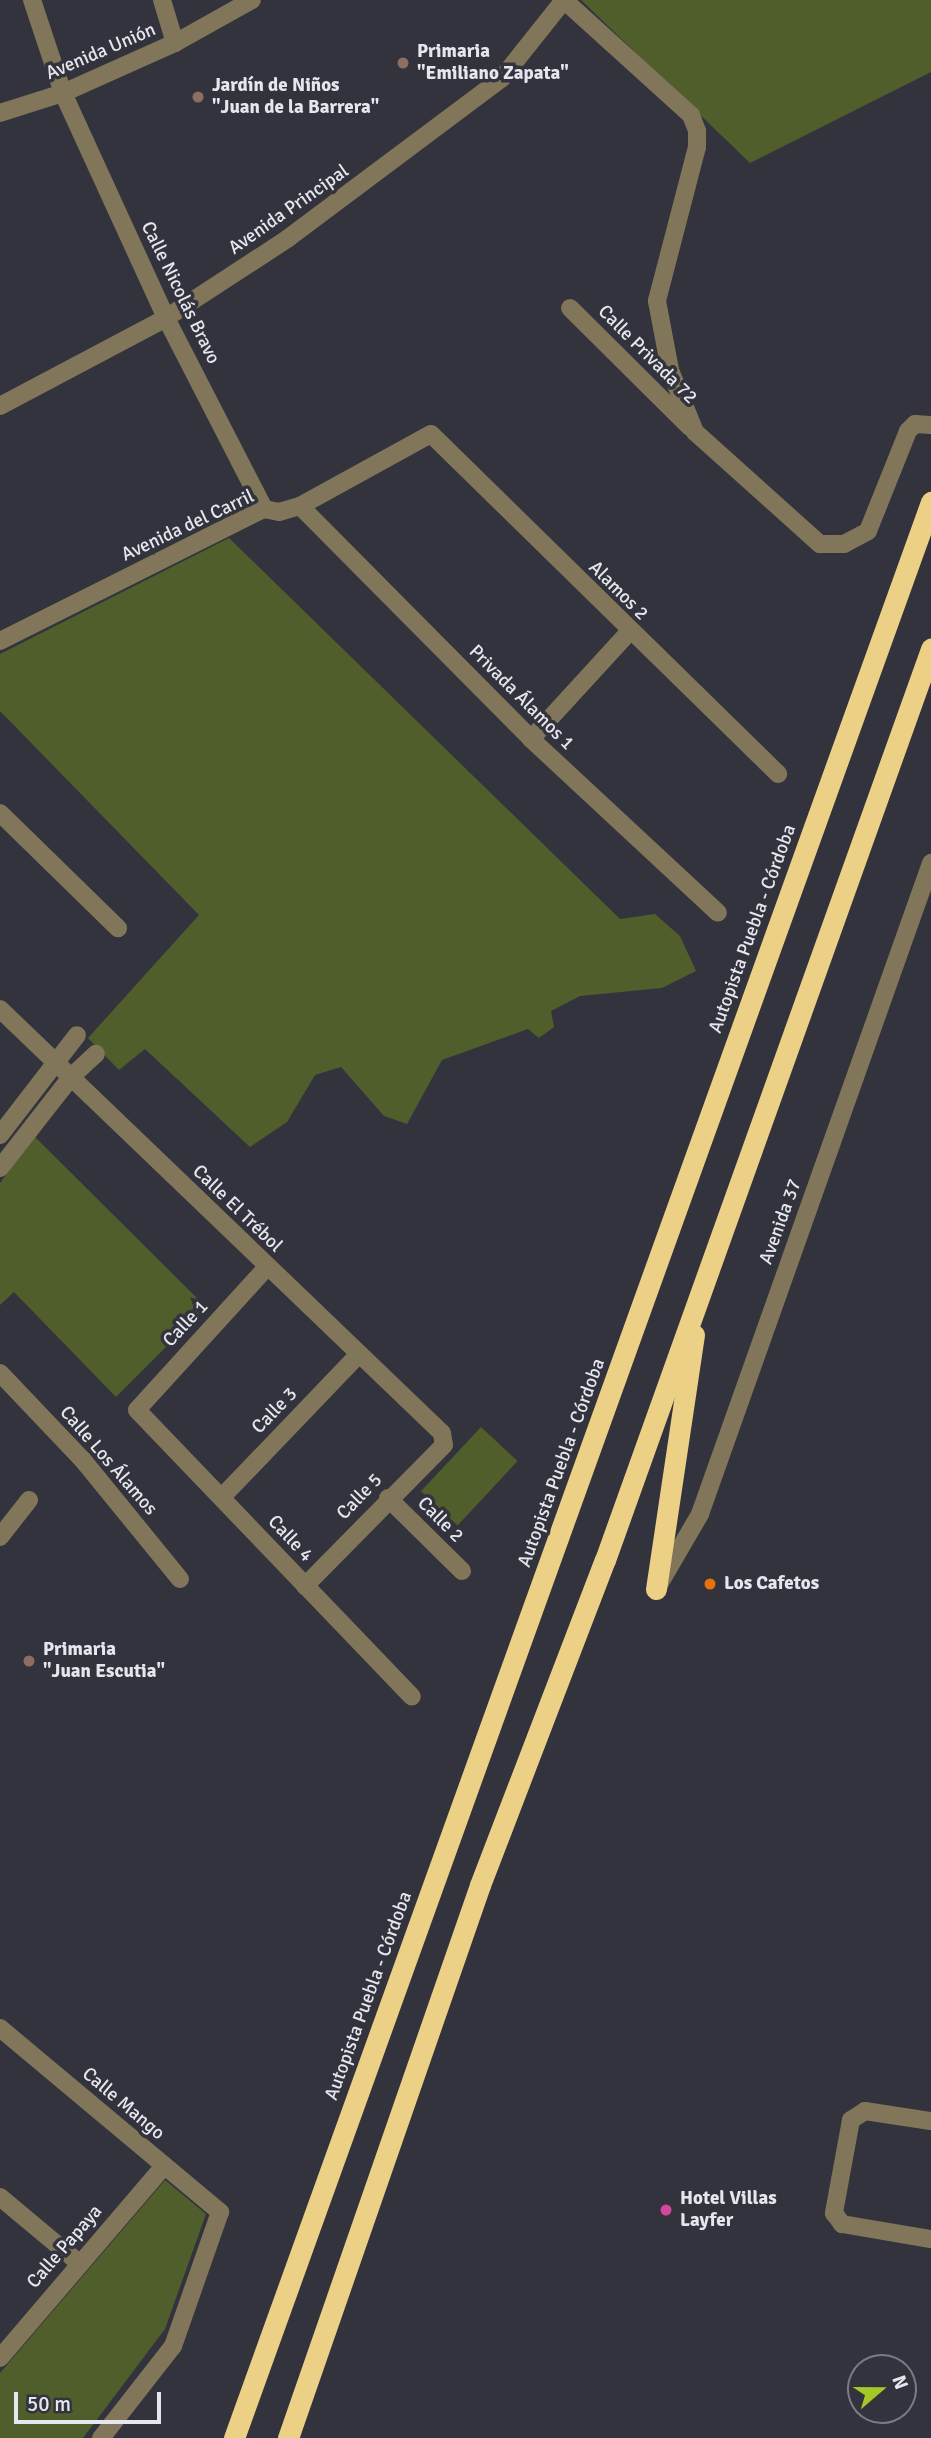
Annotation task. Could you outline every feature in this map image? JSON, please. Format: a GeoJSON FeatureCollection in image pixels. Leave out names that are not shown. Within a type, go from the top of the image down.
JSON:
{"type":"FeatureCollection","features":[{"type":"Feature","properties":{"kind":"highway","name":"Autopista Puebla - Córdoba"},"geometry":{"type":"LineString","coordinates":[[234,2438],[931,502]]}},
{"type":"Feature","properties":{"kind":"highway"},"geometry":{"type":"LineString","coordinates":[[288,2438],[480,1885],[605,1560],[931,649]]}},
{"type":"Feature","properties":{"kind":"highway"},"geometry":{"type":"LineString","coordinates":[[656,1589],[703,1281]]}},
{"type":"Feature","properties":{"kind":"street","name":"Calle Nicolás Bravo"},"geometry":{"type":"LineString","coordinates":[[32,0],[63,93],[166,318],[264,509]]}},
{"type":"Feature","properties":{"kind":"street"},"geometry":{"type":"LineString","coordinates":[[162,0],[175,43]]}},
{"type":"Feature","properties":{"kind":"street","name":"Avenida Unión"},"geometry":{"type":"LineString","coordinates":[[0,113],[63,93],[175,43],[252,0]]}},
{"type":"Feature","properties":{"kind":"street"},"geometry":{"type":"LineString","coordinates":[[564,0],[691,116],[697,131],[697,146],[657,301],[670,370],[695,432]]}},
{"type":"Feature","properties":{"kind":"street","name":"Avenida Principal"},"geometry":{"type":"LineString","coordinates":[[0,406],[166,318],[288,239],[479,98],[526,53],[564,0]]}},
{"type":"Feature","properties":{"kind":"street","name":"Calle Privada 72"},"geometry":{"type":"LineString","coordinates":[[570,308],[695,432],[820,544],[844,544],[868,531],[908,431],[915,424],[931,425]]}},
{"type":"Feature","properties":{"kind":"street","name":"Avenida del Carril"},"geometry":{"type":"LineString","coordinates":[[0,641],[264,509],[279,512],[300,506],[431,434]]}},
{"type":"Feature","properties":{"kind":"street","name":"Alamos 2"},"geometry":{"type":"LineString","coordinates":[[431,434],[629,632],[778,774]]}},
{"type":"Feature","properties":{"kind":"street","name":"Privada Álamos 1"},"geometry":{"type":"LineString","coordinates":[[300,506],[531,739],[718,913]]}},
{"type":"Feature","properties":{"kind":"street"},"geometry":{"type":"LineString","coordinates":[[531,739],[629,632]]}},
{"type":"Feature","properties":{"kind":"street"},"geometry":{"type":"LineString","coordinates":[[0,813],[118,928]]}},
{"type":"Feature","properties":{"kind":"street","name":"Avenida 37"},"geometry":{"type":"LineString","coordinates":[[656,1589],[700,1514],[931,863]]}},
{"type":"Feature","properties":{"kind":"street","name":"Calle El Trébol"},"geometry":{"type":"LineString","coordinates":[[0,1009],[444,1438]]}},
{"type":"Feature","properties":{"kind":"street"},"geometry":{"type":"LineString","coordinates":[[0,1135],[77,1035]]}},
{"type":"Feature","properties":{"kind":"street"},"geometry":{"type":"LineString","coordinates":[[0,1168],[71,1077],[96,1054]]}},
{"type":"Feature","properties":{"kind":"street","name":"Calle 1"},"geometry":{"type":"LineString","coordinates":[[137,1410],[267,1267]]}},
{"type":"Feature","properties":{"kind":"street","name":"Calle 3"},"geometry":{"type":"LineString","coordinates":[[222,1497],[358,1355]]}},
{"type":"Feature","properties":{"kind":"street","name":"Calle Los Álamos"},"geometry":{"type":"LineString","coordinates":[[0,1373],[82,1459],[180,1579]]}},
{"type":"Feature","properties":{"kind":"street","name":"Calle 4"},"geometry":{"type":"LineString","coordinates":[[137,1410],[412,1697]]}},
{"type":"Feature","properties":{"kind":"street","name":"Calle 5"},"geometry":{"type":"LineString","coordinates":[[305,1586],[388,1498],[444,1445],[444,1438]]}},
{"type":"Feature","properties":{"kind":"street","name":"Calle 2"},"geometry":{"type":"LineString","coordinates":[[388,1498],[462,1571]]}},
{"type":"Feature","properties":{"kind":"street"},"geometry":{"type":"LineString","coordinates":[[0,1537],[29,1500]]}},
{"type":"Feature","properties":{"kind":"street","name":"Calle Mango"},"geometry":{"type":"LineString","coordinates":[[0,2028],[220,2213],[173,2346],[102,2438]]}},
{"type":"Feature","properties":{"kind":"street"},"geometry":{"type":"LineString","coordinates":[[931,2121],[865,2111],[851,2120],[836,2221],[931,2239]]}},
{"type":"Feature","properties":{"kind":"street","name":"Calle Papaya"},"geometry":{"type":"LineString","coordinates":[[0,2358],[78,2262],[164,2166]]}},
{"type":"Feature","properties":{"kind":"street"},"geometry":{"type":"LineString","coordinates":[[0,2197],[78,2262]]}},
{"type":"Feature","properties":{"kind":"green space"},"geometry":{"type":"Polygon","coordinates":[[[581,0],[931,0],[931,72],[750,163],[581,0]]]}},
{"type":"Feature","properties":{"kind":"green space"},"geometry":{"type":"Polygon","coordinates":[[[229,538],[620,919],[655,914],[680,936],[696,971],[662,988],[580,996],[551,1011],[554,1027],[539,1038],[528,1029],[442,1060],[407,1124],[384,1116],[341,1067],[315,1075],[287,1122],[250,1147],[145,1049],[119,1070],[88,1038],[199,915],[0,711],[0,654],[229,538]]]}},
{"type":"Feature","properties":{"kind":"green space"},"geometry":{"type":"Polygon","coordinates":[[[34,1136],[206,1307],[116,1397],[14,1292],[0,1305],[0,1183],[34,1136]]]}},
{"type":"Feature","properties":{"kind":"green space"},"geometry":{"type":"Polygon","coordinates":[[[481,1427],[518,1461],[458,1525],[421,1491],[481,1427]]]}},
{"type":"Feature","properties":{"kind":"green space"},"geometry":{"type":"Polygon","coordinates":[[[165,2180],[206,2214],[165,2329],[83,2438],[0,2438],[0,2373],[165,2180]]]}},
{"type":"Feature","properties":{"kind":"place","name":"Primaria \"Emiliano Zapata\""},"geometry":{"type":"Point","coordinates":[403,63]}},
{"type":"Feature","properties":{"kind":"place","name":"Jardín de Niños \"Juan de la Barrera\""},"geometry":{"type":"Point","coordinates":[198,97]}},
{"type":"Feature","properties":{"kind":"place","name":"Los Cafetos"},"geometry":{"type":"Point","coordinates":[710,1584]}},
{"type":"Feature","properties":{"kind":"place","name":"Primaria \"Juan Escutia\""},"geometry":{"type":"Point","coordinates":[29,1661]}},
{"type":"Feature","properties":{"kind":"place","name":"Hotel Villas Layfer"},"geometry":{"type":"Point","coordinates":[666,2210]}}]}
